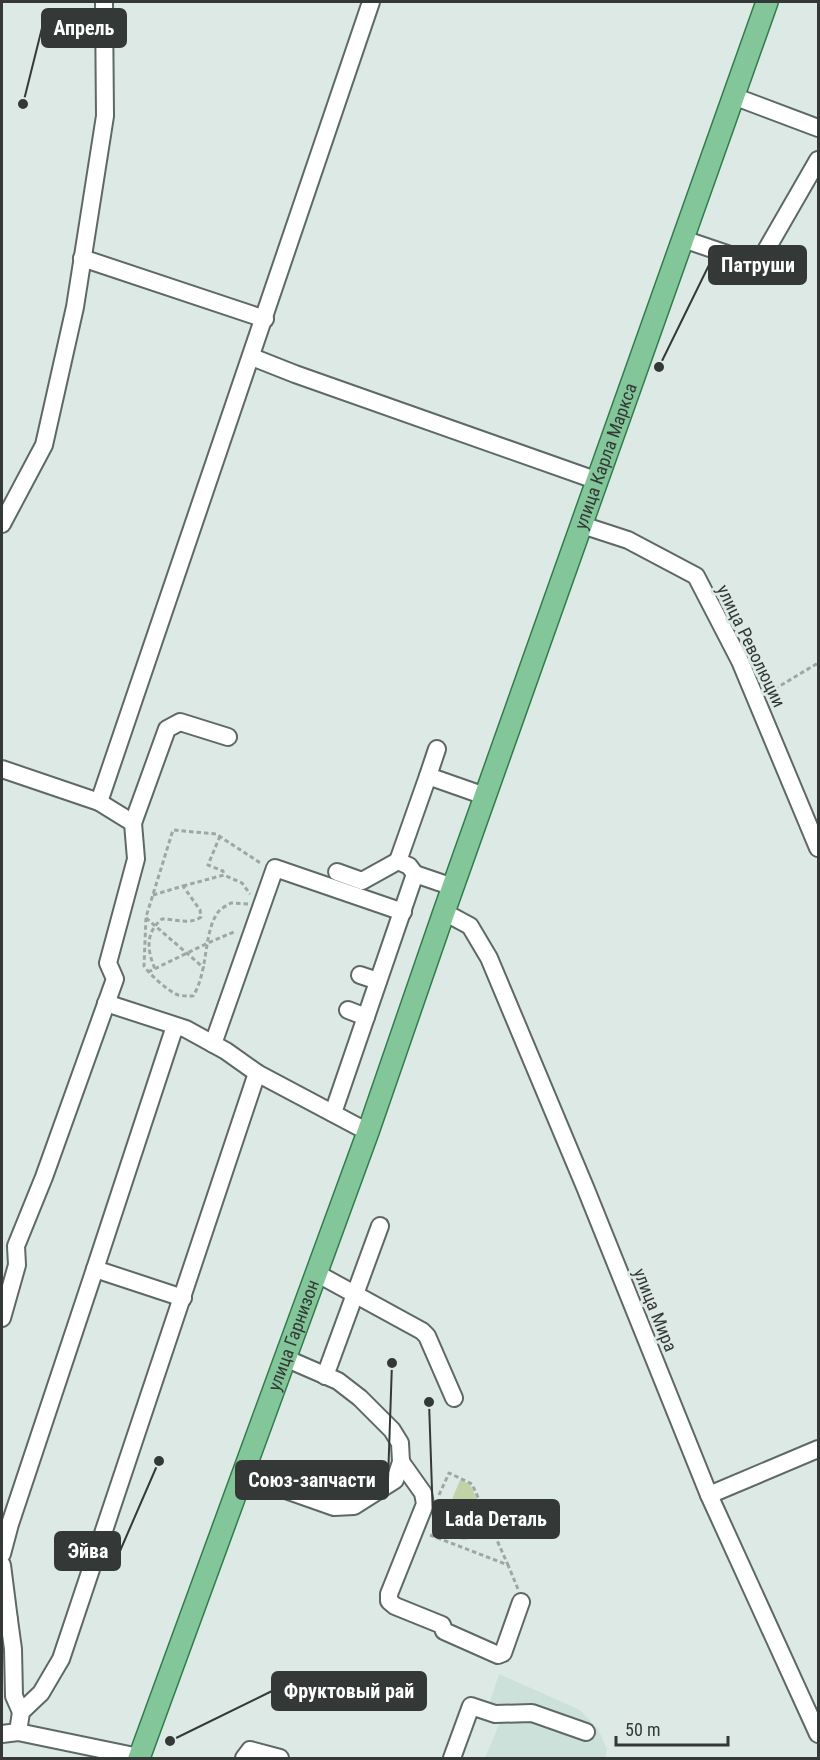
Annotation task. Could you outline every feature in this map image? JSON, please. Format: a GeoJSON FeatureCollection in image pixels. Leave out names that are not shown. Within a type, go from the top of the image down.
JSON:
{"type":"FeatureCollection","features":[{"type":"Feature","properties":{"kind":"main road","name":"улица Карла Маркса"},"geometry":{"type":"LineString","coordinates":[[444,912],[767,2]]}},
{"type":"Feature","properties":{"kind":"main road","name":"улица Гарнизон"},"geometry":{"type":"LineString","coordinates":[[139,1757],[368,1132],[444,912]]}},
{"type":"Feature","properties":{"kind":"street"},"geometry":{"type":"LineString","coordinates":[[2,524],[44,445],[75,307],[105,116],[104,2]]}},
{"type":"Feature","properties":{"kind":"street"},"geometry":{"type":"LineString","coordinates":[[99,802],[371,2]]}},
{"type":"Feature","properties":{"kind":"street"},"geometry":{"type":"LineString","coordinates":[[733,96],[819,129]]}},
{"type":"Feature","properties":{"kind":"street"},"geometry":{"type":"LineString","coordinates":[[683,238],[742,259],[761,258],[819,160]]}},
{"type":"Feature","properties":{"kind":"street"},"geometry":{"type":"LineString","coordinates":[[82,258],[265,318]]}},
{"type":"Feature","properties":{"kind":"street"},"geometry":{"type":"LineString","coordinates":[[252,357],[598,481]]}},
{"type":"Feature","properties":{"kind":"street","name":"улица Революции"},"geometry":{"type":"LineString","coordinates":[[582,525],[628,540],[696,576],[740,661],[819,848]]}},
{"type":"Feature","properties":{"kind":"street"},"geometry":{"type":"LineString","coordinates":[[2,1318],[17,1265],[16,1246],[44,1177],[115,979],[108,963],[136,859],[133,823],[167,729],[180,722],[228,737]]}},
{"type":"Feature","properties":{"kind":"street"},"geometry":{"type":"LineString","coordinates":[[337,872],[362,881],[398,861],[437,749]]}},
{"type":"Feature","properties":{"kind":"street"},"geometry":{"type":"LineString","coordinates":[[2,769],[99,802],[133,823]]}},
{"type":"Feature","properties":{"kind":"street"},"geometry":{"type":"LineString","coordinates":[[428,776],[485,796]]}},
{"type":"Feature","properties":{"kind":"street"},"geometry":{"type":"LineString","coordinates":[[398,861],[409,866],[416,874],[453,887]]}},
{"type":"Feature","properties":{"kind":"street"},"geometry":{"type":"LineString","coordinates":[[213,1044],[274,868],[403,912]]}},
{"type":"Feature","properties":{"kind":"street"},"geometry":{"type":"LineString","coordinates":[[333,1113],[416,874]]}},
{"type":"Feature","properties":{"kind":"street","name":"улица Мира"},"geometry":{"type":"LineString","coordinates":[[444,912],[470,926],[489,958],[585,1187],[708,1495],[819,1734]]}},
{"type":"Feature","properties":{"kind":"street"},"geometry":{"type":"LineString","coordinates":[[360,975],[378,981]]}},
{"type":"Feature","properties":{"kind":"street"},"geometry":{"type":"LineString","coordinates":[[106,1003],[175,1026],[213,1044],[258,1073],[368,1132]]}},
{"type":"Feature","properties":{"kind":"street"},"geometry":{"type":"LineString","coordinates":[[348,1011],[366,1017]]}},
{"type":"Feature","properties":{"kind":"street"},"geometry":{"type":"LineString","coordinates":[[2,1554],[175,1026]]}},
{"type":"Feature","properties":{"kind":"street"},"geometry":{"type":"LineString","coordinates":[[139,1757],[10,1733],[21,1712],[41,1693],[51,1679],[61,1659],[258,1073]]}},
{"type":"Feature","properties":{"kind":"street"},"geometry":{"type":"LineString","coordinates":[[325,1376],[380,1226]]}},
{"type":"Feature","properties":{"kind":"street"},"geometry":{"type":"LineString","coordinates":[[94,1269],[183,1298]]}},
{"type":"Feature","properties":{"kind":"street"},"geometry":{"type":"LineString","coordinates":[[316,1273],[418,1328],[427,1336],[454,1398]]}},
{"type":"Feature","properties":{"kind":"street"},"geometry":{"type":"LineString","coordinates":[[243,1475],[334,1507],[354,1506],[395,1480],[401,1462],[400,1443],[392,1430],[360,1398],[338,1381],[285,1358]]}},
{"type":"Feature","properties":{"kind":"street"},"geometry":{"type":"LineString","coordinates":[[708,1495],[819,1449]]}},
{"type":"Feature","properties":{"kind":"street"},"geometry":{"type":"LineString","coordinates":[[401,1462],[423,1493],[425,1504],[389,1594],[389,1601],[395,1606],[442,1625],[444,1631],[498,1655],[502,1653],[521,1602]]}},
{"type":"Feature","properties":{"kind":"street"},"geometry":{"type":"LineString","coordinates":[[2,1564],[5,1619],[13,1649],[14,1696],[21,1712]]}},
{"type":"Feature","properties":{"kind":"street"},"geometry":{"type":"LineString","coordinates":[[452,1758],[471,1706],[495,1714],[531,1713],[586,1732]]}},
{"type":"Feature","properties":{"kind":"street"},"geometry":{"type":"LineString","coordinates":[[244,1758],[250,1750],[280,1758]]}},
{"type":"Feature","properties":{"kind":"path"},"geometry":{"type":"LineString","coordinates":[[757,700],[819,663]]}},
{"type":"Feature","properties":{"kind":"path"},"geometry":{"type":"LineString","coordinates":[[260,906],[231,903],[219,912],[210,930],[204,968],[193,996],[180,996],[148,972],[144,966],[146,917],[173,830],[216,834],[273,871]]}},
{"type":"Feature","properties":{"kind":"path"},"geometry":{"type":"LineString","coordinates":[[220,836],[208,865],[242,883],[260,906]]}},
{"type":"Feature","properties":{"kind":"path"},"geometry":{"type":"LineString","coordinates":[[153,895],[224,874]]}},
{"type":"Feature","properties":{"kind":"path"},"geometry":{"type":"LineString","coordinates":[[155,969],[148,945],[154,925],[162,919],[195,921],[201,916],[200,910],[183,886]]}},
{"type":"Feature","properties":{"kind":"path"},"geometry":{"type":"LineString","coordinates":[[146,917],[204,968]]}},
{"type":"Feature","properties":{"kind":"path"},"geometry":{"type":"LineString","coordinates":[[148,972],[208,943],[255,924]]}},
{"type":"Feature","properties":{"kind":"path"},"geometry":{"type":"LineString","coordinates":[[436,1503],[449,1473],[471,1483],[508,1565],[522,1599],[521,1602]]}},
{"type":"Feature","properties":{"kind":"path"},"geometry":{"type":"LineString","coordinates":[[424,1532],[508,1565]]}},
{"type":"Feature","properties":{"kind":"shaded area"},"geometry":{"type":"Polygon","coordinates":[[[499,1674],[580,1710],[598,1729],[607,1749],[605,1758],[485,1758],[501,1720],[488,1707],[499,1674]]]}},
{"type":"Feature","properties":{"kind":"green space"},"geometry":{"type":"Polygon","coordinates":[[[460,1480],[470,1484],[493,1535],[463,1540],[436,1529],[445,1507],[448,1509],[460,1480]]]}},
{"type":"Feature","properties":{"kind":"place","name":"Апрель"},"geometry":{"type":"Point","coordinates":[23,104]}},
{"type":"Feature","properties":{"kind":"place","name":"Патруши"},"geometry":{"type":"Point","coordinates":[659,367]}},
{"type":"Feature","properties":{"kind":"place","name":"Союз-запчасти"},"geometry":{"type":"Point","coordinates":[392,1363]}},
{"type":"Feature","properties":{"kind":"place","name":"Lada Dеталь"},"geometry":{"type":"Point","coordinates":[429,1402]}},
{"type":"Feature","properties":{"kind":"place","name":"Эйва"},"geometry":{"type":"Point","coordinates":[159,1461]}},
{"type":"Feature","properties":{"kind":"place","name":"Фруктовый рай"},"geometry":{"type":"Point","coordinates":[170,1741]}}]}
